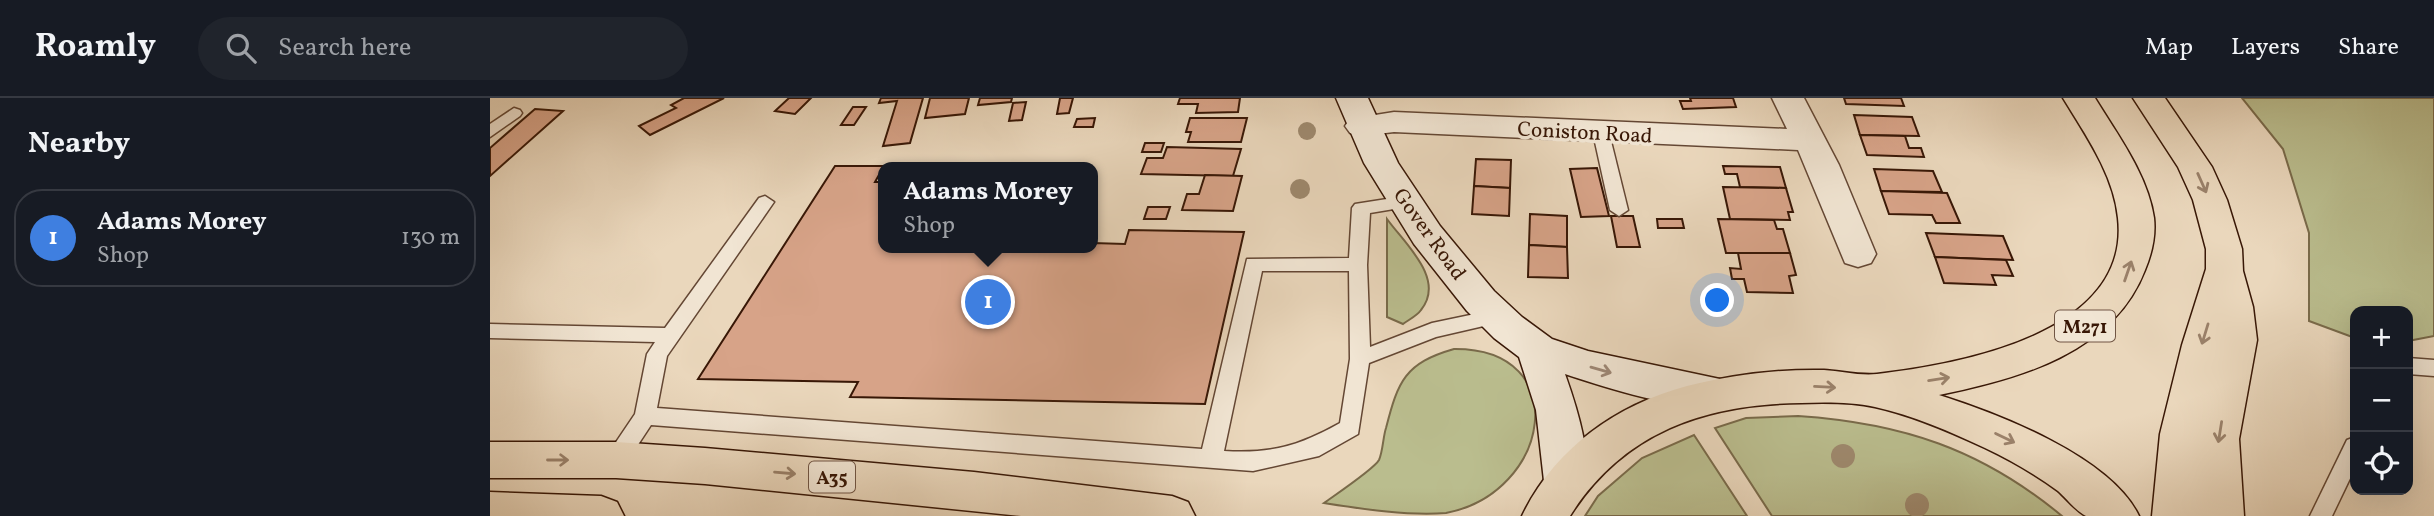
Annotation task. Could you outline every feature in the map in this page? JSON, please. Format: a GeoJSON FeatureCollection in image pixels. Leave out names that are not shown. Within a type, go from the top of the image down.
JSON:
{"type":"FeatureCollection","features":[{"type":"Feature","properties":{"kind":"main road","name":"M271"},"geometry":{"type":"LineString","coordinates":[[1872,390],[1959,376],[2024,355],[2090,324],[2120,290],[2129,272],[2137,236],[2136,215],[2133,201],[2098,128],[2079,98]]}},
{"type":"Feature","properties":{"kind":"main road"},"geometry":{"type":"LineString","coordinates":[[2149,98],[2195,167],[2210,200],[2224,249],[2225,269],[2234,307],[2237,340],[2218,439],[2221,516]]}},
{"type":"Feature","properties":{"kind":"main road"},"geometry":{"type":"LineString","coordinates":[[2175,516],[2181,434],[2202,345],[2225,269]]}},
{"type":"Feature","properties":{"kind":"main road"},"geometry":{"type":"LineString","coordinates":[[1550,507],[1589,458],[1634,425],[1678,405],[1718,393],[1814,386],[1872,390],[1972,423],[2034,452],[2070,474],[2116,516]]}},
{"type":"Feature","properties":{"kind":"main road","name":"A35"},"geometry":{"type":"LineString","coordinates":[[490,460],[616,460],[974,491],[1172,516]]}},
{"type":"Feature","properties":{"kind":"main road"},"geometry":{"type":"LineString","coordinates":[[490,512],[601,516]]}},
{"type":"Feature","properties":{"kind":"street"},"geometry":{"type":"LineString","coordinates":[[1788,98],[1822,165],[1858,254]]}},
{"type":"Feature","properties":{"kind":"street","name":"Coniston Road"},"geometry":{"type":"LineString","coordinates":[[1356,112],[1394,122],[1809,140]]}},
{"type":"Feature","properties":{"kind":"street","name":"Gover Road"},"geometry":{"type":"LineString","coordinates":[[1356,112],[1406,202],[1440,253],[1494,317],[1536,349],[1619,375],[1667,386],[1718,393]]}},
{"type":"Feature","properties":{"kind":"street"},"geometry":{"type":"LineString","coordinates":[[1536,349],[1557,410],[1550,507]]}},
{"type":"Feature","properties":{"kind":"lane"},"geometry":{"type":"LineString","coordinates":[[490,132],[514,113]]}},
{"type":"Feature","properties":{"kind":"lane"},"geometry":{"type":"LineString","coordinates":[[1601,133],[1619,210]]}},
{"type":"Feature","properties":{"kind":"lane"},"geometry":{"type":"LineString","coordinates":[[616,460],[645,416],[657,354],[765,201]]}},
{"type":"Feature","properties":{"kind":"lane"},"geometry":{"type":"LineString","coordinates":[[645,416],[1253,462],[1311,450],[1350,428],[1360,359],[1358,265],[1361,208],[1406,202]]}},
{"type":"Feature","properties":{"kind":"lane"},"geometry":{"type":"LineString","coordinates":[[1210,459],[1254,264],[1358,265]]}},
{"type":"Feature","properties":{"kind":"lane"},"geometry":{"type":"LineString","coordinates":[[1360,359],[1432,330],[1494,317]]}},
{"type":"Feature","properties":{"kind":"lane"},"geometry":{"type":"LineString","coordinates":[[490,331],[669,335]]}},
{"type":"Feature","properties":{"kind":"lane"},"geometry":{"type":"LineString","coordinates":[[2413,366],[2434,368]]}},
{"type":"Feature","properties":{"kind":"lane"},"geometry":{"type":"LineString","coordinates":[[2321,516],[2350,456]]}},
{"type":"Feature","properties":{"kind":"green space"},"geometry":{"type":"Polygon","coordinates":[[[2242,98],[2434,98],[2434,336],[2413,340],[2413,306],[2350,306],[2350,336],[2309,321],[2309,233],[2283,149],[2242,98]]]}},
{"type":"Feature","properties":{"kind":"green space"},"geometry":{"type":"Polygon","coordinates":[[[1387,219],[1420,262],[1429,286],[1421,310],[1403,324],[1387,317],[1387,219]]]}},
{"type":"Feature","properties":{"kind":"green space"},"geometry":{"type":"Polygon","coordinates":[[[1454,349],[1493,355],[1519,371],[1532,395],[1535,423],[1527,452],[1509,479],[1481,500],[1446,513],[1401,513],[1324,503],[1379,460],[1395,398],[1406,376],[1424,361],[1454,349]]]}},
{"type":"Feature","properties":{"kind":"green space"},"geometry":{"type":"Polygon","coordinates":[[[1798,416],[1872,425],[1939,444],[2001,473],[2062,516],[1772,516],[1715,428],[1746,418],[1798,416]]]}},
{"type":"Feature","properties":{"kind":"green space"},"geometry":{"type":"Polygon","coordinates":[[[1694,435],[1747,516],[1585,516],[1598,496],[1642,458],[1694,435]]]}},
{"type":"Feature","properties":{"kind":"building"},"geometry":{"type":"Polygon","coordinates":[[[684,98],[724,98],[650,135],[639,126],[676,108],[671,105],[684,98]]]}},
{"type":"Feature","properties":{"kind":"building"},"geometry":{"type":"Polygon","coordinates":[[[789,98],[811,98],[795,114],[775,111],[789,98]]]}},
{"type":"Feature","properties":{"kind":"building"},"geometry":{"type":"Polygon","coordinates":[[[881,98],[923,98],[910,143],[883,146],[897,101],[879,103],[881,98]]]}},
{"type":"Feature","properties":{"kind":"building"},"geometry":{"type":"Polygon","coordinates":[[[930,98],[969,98],[965,114],[925,118],[930,98]]]}},
{"type":"Feature","properties":{"kind":"building"},"geometry":{"type":"Polygon","coordinates":[[[980,98],[1012,98],[1011,102],[978,105],[980,98]]]}},
{"type":"Feature","properties":{"kind":"building"},"geometry":{"type":"Polygon","coordinates":[[[1060,98],[1073,98],[1069,113],[1057,114],[1060,98]]]}},
{"type":"Feature","properties":{"kind":"building"},"geometry":{"type":"Polygon","coordinates":[[[1180,98],[1240,98],[1238,112],[1196,113],[1198,104],[1178,104],[1180,98]]]}},
{"type":"Feature","properties":{"kind":"building"},"geometry":{"type":"Polygon","coordinates":[[[1690,98],[1733,98],[1736,107],[1683,109],[1680,101],[1691,101],[1690,98]]]}},
{"type":"Feature","properties":{"kind":"building"},"geometry":{"type":"Polygon","coordinates":[[[1844,98],[1901,98],[1904,106],[1846,104],[1844,98]]]}},
{"type":"Feature","properties":{"kind":"building"},"geometry":{"type":"Polygon","coordinates":[[[1026,102],[1022,120],[1009,121],[1013,103],[1026,102]]]}},
{"type":"Feature","properties":{"kind":"building"},"geometry":{"type":"Polygon","coordinates":[[[853,107],[866,107],[854,125],[841,125],[853,107]]]}},
{"type":"Feature","properties":{"kind":"building"},"geometry":{"type":"Polygon","coordinates":[[[535,109],[563,111],[490,176],[490,148],[535,109]]]}},
{"type":"Feature","properties":{"kind":"building"},"geometry":{"type":"Polygon","coordinates":[[[1854,115],[1912,117],[1919,136],[1860,135],[1854,115]]]}},
{"type":"Feature","properties":{"kind":"building"},"geometry":{"type":"Polygon","coordinates":[[[1095,118],[1093,127],[1074,127],[1077,119],[1095,118]]]}},
{"type":"Feature","properties":{"kind":"building"},"geometry":{"type":"Polygon","coordinates":[[[1190,118],[1247,118],[1241,142],[1188,142],[1191,132],[1186,132],[1190,118]]]}},
{"type":"Feature","properties":{"kind":"building"},"geometry":{"type":"Polygon","coordinates":[[[1860,135],[1905,136],[1909,148],[1921,148],[1924,157],[1867,155],[1860,135]]]}},
{"type":"Feature","properties":{"kind":"building"},"geometry":{"type":"Polygon","coordinates":[[[1145,143],[1164,143],[1161,152],[1142,152],[1145,143]]]}},
{"type":"Feature","properties":{"kind":"building"},"geometry":{"type":"Polygon","coordinates":[[[1167,147],[1241,149],[1233,176],[1141,174],[1147,158],[1163,158],[1167,147]]]}},
{"type":"Feature","properties":{"kind":"building"},"geometry":{"type":"Polygon","coordinates":[[[1476,159],[1511,160],[1510,188],[1474,186],[1476,159]]]}},
{"type":"Feature","properties":{"kind":"building"},"geometry":{"type":"Polygon","coordinates":[[[835,166],[878,166],[875,182],[878,182],[878,253],[1098,253],[1098,243],[1125,244],[1129,230],[1244,232],[1205,404],[850,397],[858,382],[698,379],[835,166]]]}},
{"type":"Feature","properties":{"kind":"building"},"geometry":{"type":"Polygon","coordinates":[[[1723,166],[1780,167],[1786,188],[1740,187],[1737,174],[1725,174],[1723,166]]]}},
{"type":"Feature","properties":{"kind":"building"},"geometry":{"type":"Polygon","coordinates":[[[1597,168],[1609,216],[1581,217],[1570,169],[1597,168]]]}},
{"type":"Feature","properties":{"kind":"building"},"geometry":{"type":"Polygon","coordinates":[[[1874,169],[1933,171],[1942,192],[1881,191],[1874,169]]]}},
{"type":"Feature","properties":{"kind":"building"},"geometry":{"type":"Polygon","coordinates":[[[1205,175],[1242,176],[1233,211],[1182,210],[1187,194],[1199,194],[1205,175]]]}},
{"type":"Feature","properties":{"kind":"building"},"geometry":{"type":"Polygon","coordinates":[[[1474,186],[1510,188],[1509,216],[1472,214],[1474,186]]]}},
{"type":"Feature","properties":{"kind":"building"},"geometry":{"type":"Polygon","coordinates":[[[1723,187],[1786,188],[1793,212],[1788,212],[1790,220],[1730,219],[1723,187]]]}},
{"type":"Feature","properties":{"kind":"building"},"geometry":{"type":"Polygon","coordinates":[[[1881,191],[1947,193],[1960,223],[1936,223],[1932,215],[1889,214],[1881,191]]]}},
{"type":"Feature","properties":{"kind":"building"},"geometry":{"type":"Polygon","coordinates":[[[1148,207],[1170,207],[1166,219],[1144,219],[1148,207]]]}},
{"type":"Feature","properties":{"kind":"building"},"geometry":{"type":"Polygon","coordinates":[[[1530,214],[1567,216],[1567,247],[1529,245],[1530,214]]]}},
{"type":"Feature","properties":{"kind":"building"},"geometry":{"type":"Polygon","coordinates":[[[1611,216],[1633,216],[1640,247],[1617,247],[1611,216]]]}},
{"type":"Feature","properties":{"kind":"building"},"geometry":{"type":"Polygon","coordinates":[[[1657,219],[1682,219],[1684,228],[1658,228],[1657,219]]]}},
{"type":"Feature","properties":{"kind":"building"},"geometry":{"type":"Polygon","coordinates":[[[1718,219],[1774,220],[1777,229],[1783,229],[1790,253],[1726,253],[1718,219]]]}},
{"type":"Feature","properties":{"kind":"building"},"geometry":{"type":"Polygon","coordinates":[[[1926,233],[2003,236],[2013,260],[1935,257],[1926,233]]]}},
{"type":"Feature","properties":{"kind":"building"},"geometry":{"type":"Polygon","coordinates":[[[1529,245],[1567,247],[1568,278],[1528,277],[1529,245]]]}},
{"type":"Feature","properties":{"kind":"building"},"geometry":{"type":"Polygon","coordinates":[[[1738,253],[1790,253],[1796,275],[1789,276],[1793,293],[1747,292],[1744,279],[1732,279],[1730,268],[1741,269],[1738,253]]]}},
{"type":"Feature","properties":{"kind":"building"},"geometry":{"type":"Polygon","coordinates":[[[1935,257],[2006,260],[2013,276],[1992,275],[1996,285],[1944,283],[1935,257]]]}},
{"type":"Feature","properties":{"kind":"place","name":"Adams Morey"},"geometry":{"type":"Point","coordinates":[988,302]}}]}
